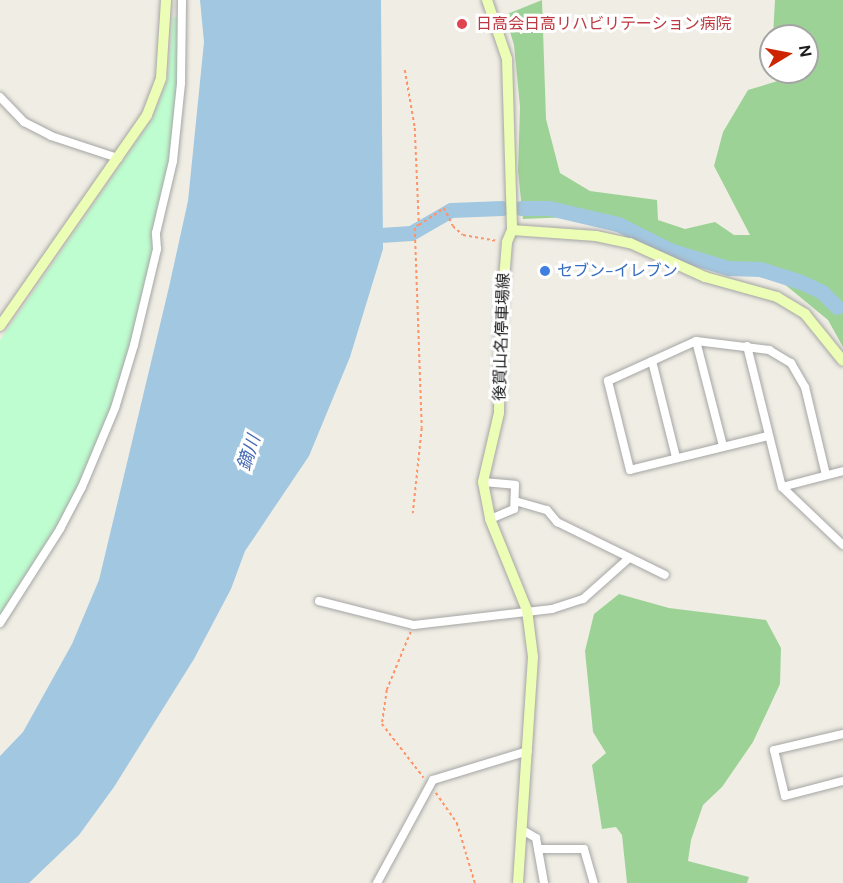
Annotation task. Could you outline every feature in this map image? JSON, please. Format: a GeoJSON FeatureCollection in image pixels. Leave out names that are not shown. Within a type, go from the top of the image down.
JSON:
{"type":"FeatureCollection","features":[{"type":"Feature","properties":{"kind":"main road"},"geometry":{"type":"LineString","coordinates":[[0,326],[147,115],[161,78],[166,0]]}},
{"type":"Feature","properties":{"kind":"main road","name":"後賀山名停車場線"},"geometry":{"type":"LineString","coordinates":[[487,0],[507,59],[512,230],[507,242],[501,316],[502,390],[483,482],[490,519],[527,610],[533,657],[524,831],[518,883]]}},
{"type":"Feature","properties":{"kind":"main road"},"geometry":{"type":"LineString","coordinates":[[512,230],[596,236],[630,243],[705,277],[777,297],[805,314],[843,362]]}},
{"type":"Feature","properties":{"kind":"street"},"geometry":{"type":"LineString","coordinates":[[0,623],[60,529],[82,486],[115,408],[134,345],[153,268],[156,233],[173,161],[181,83],[182,0]]}},
{"type":"Feature","properties":{"kind":"street"},"geometry":{"type":"LineString","coordinates":[[0,97],[24,122],[51,136],[118,158]]}},
{"type":"Feature","properties":{"kind":"street"},"geometry":{"type":"LineString","coordinates":[[696,341],[723,446]]}},
{"type":"Feature","properties":{"kind":"street"},"geometry":{"type":"LineString","coordinates":[[768,436],[630,470],[608,381],[696,341],[747,346],[778,354],[800,375],[826,475]]}},
{"type":"Feature","properties":{"kind":"street"},"geometry":{"type":"LineString","coordinates":[[747,346],[782,487],[843,544]]}},
{"type":"Feature","properties":{"kind":"street"},"geometry":{"type":"LineString","coordinates":[[652,362],[676,457]]}},
{"type":"Feature","properties":{"kind":"street"},"geometry":{"type":"LineString","coordinates":[[782,487],[843,471]]}},
{"type":"Feature","properties":{"kind":"street"},"geometry":{"type":"LineString","coordinates":[[483,482],[515,485],[514,509],[490,519]]}},
{"type":"Feature","properties":{"kind":"street"},"geometry":{"type":"LineString","coordinates":[[514,501],[547,510],[557,522],[628,559],[665,575]]}},
{"type":"Feature","properties":{"kind":"street"},"geometry":{"type":"LineString","coordinates":[[319,601],[414,625],[527,610],[552,609],[583,599],[628,559]]}},
{"type":"Feature","properties":{"kind":"street"},"geometry":{"type":"LineString","coordinates":[[843,734],[774,750],[785,796],[843,781]]}},
{"type":"Feature","properties":{"kind":"street"},"geometry":{"type":"LineString","coordinates":[[377,883],[429,784],[528,751]]}},
{"type":"Feature","properties":{"kind":"street"},"geometry":{"type":"LineString","coordinates":[[524,831],[536,838],[544,883]]}},
{"type":"Feature","properties":{"kind":"street"},"geometry":{"type":"LineString","coordinates":[[538,849],[584,849],[594,883]]}},
{"type":"Feature","properties":{"kind":"path"},"geometry":{"type":"LineString","coordinates":[[405,70],[415,128],[419,225],[416,232],[422,428],[413,514]]}},
{"type":"Feature","properties":{"kind":"path"},"geometry":{"type":"LineString","coordinates":[[419,225],[446,209],[453,226],[463,236],[507,242]]}},
{"type":"Feature","properties":{"kind":"path"},"geometry":{"type":"LineString","coordinates":[[414,625],[387,690],[382,724],[458,823],[476,883]]}},
{"type":"Feature","properties":{"kind":"green space"},"geometry":{"type":"Polygon","coordinates":[[[542,0],[546,119],[560,173],[590,191],[657,200],[658,220],[685,229],[715,222],[734,235],[750,235],[714,166],[723,132],[748,90],[768,84],[819,84],[819,24],[774,24],[775,0],[843,0],[843,347],[828,320],[783,283],[741,272],[699,252],[571,217],[523,219],[518,171],[520,107],[514,45],[505,15],[542,0]]]}},
{"type":"Feature","properties":{"kind":"green space"},"geometry":{"type":"Polygon","coordinates":[[[173,17],[184,18],[175,162],[160,233],[161,250],[137,346],[119,409],[85,489],[0,628],[0,340],[153,118],[168,79],[173,17]]]}},
{"type":"Feature","properties":{"kind":"green space"},"geometry":{"type":"Polygon","coordinates":[[[619,594],[669,608],[766,620],[781,648],[780,684],[753,742],[722,787],[703,805],[691,840],[688,861],[749,877],[747,883],[627,883],[622,835],[616,827],[602,829],[592,765],[606,753],[593,732],[585,651],[594,614],[619,594]]]}},
{"type":"Feature","properties":{"kind":"water","name":"鏑川"},"geometry":{"type":"Polygon","coordinates":[[[200,0],[381,0],[383,249],[350,357],[309,456],[245,551],[231,589],[194,659],[114,787],[79,835],[29,883],[0,883],[0,756],[23,732],[72,644],[99,580],[169,287],[188,201],[204,42],[200,0]]]}},
{"type":"Feature","properties":{"kind":"waterway"},"geometry":{"type":"LineString","coordinates":[[365,236],[411,233],[451,210],[502,208]]}},
{"type":"Feature","properties":{"kind":"waterway"},"geometry":{"type":"LineString","coordinates":[[521,208],[549,208],[618,224],[672,251],[728,268],[760,269],[801,282],[822,292],[837,307]]}},
{"type":"Feature","properties":{"kind":"place","name":"日高会日高リハビリテーション病院"},"geometry":{"type":"Point","coordinates":[462,24]}},
{"type":"Feature","properties":{"kind":"place","name":"セブン-イレブン"},"geometry":{"type":"Point","coordinates":[545,271]}}]}
